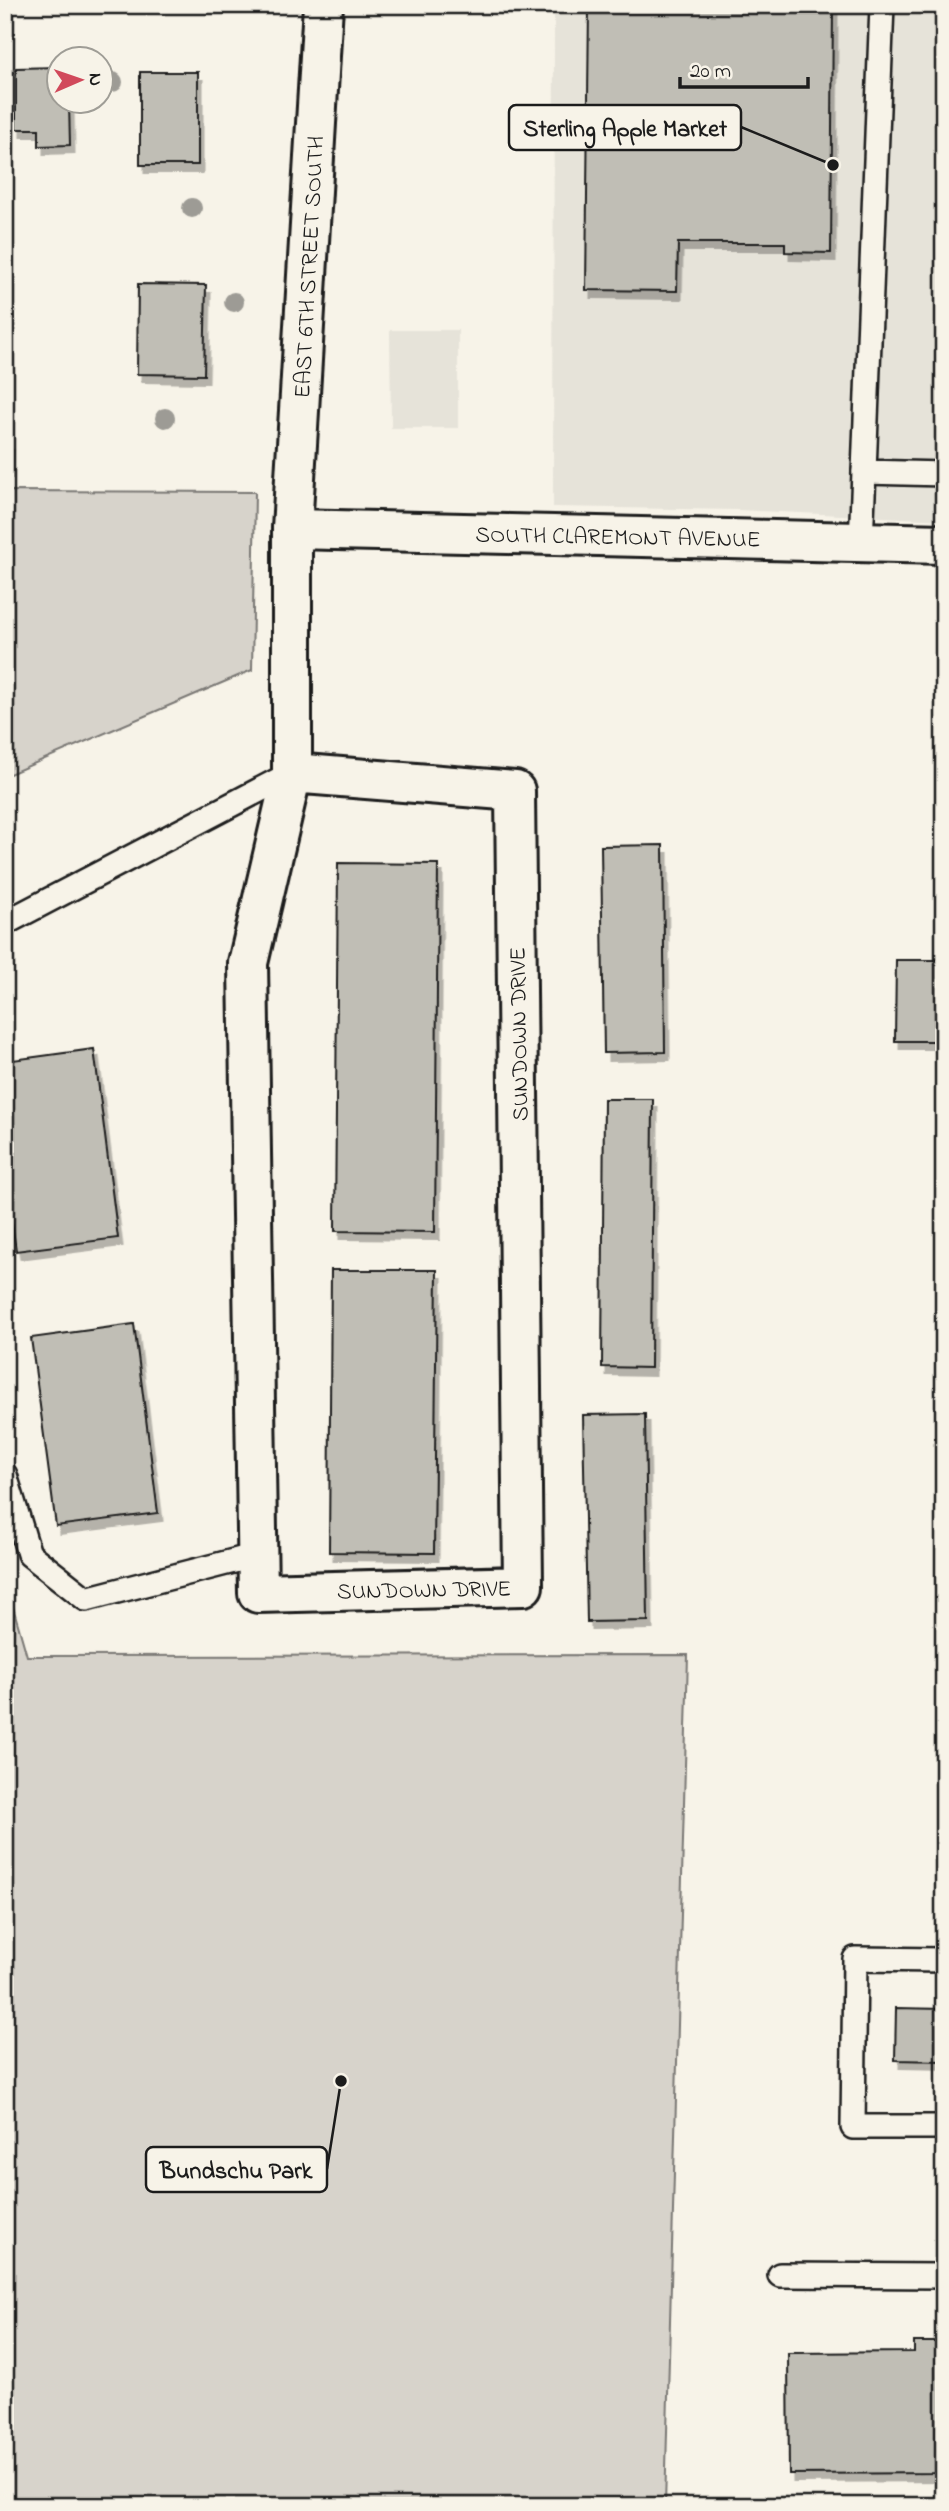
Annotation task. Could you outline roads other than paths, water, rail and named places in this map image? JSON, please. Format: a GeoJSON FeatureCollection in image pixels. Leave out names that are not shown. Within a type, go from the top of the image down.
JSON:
{"type":"FeatureCollection","features":[{"type":"Feature","properties":{"kind":"street","name":"EAST 6TH STREET SOUTH"},"geometry":{"type":"LineString","coordinates":[[292,529],[323,5]]}},
{"type":"Feature","properties":{"kind":"street","name":"SOUTH CLAREMONT AVENUE"},"geometry":{"type":"LineString","coordinates":[[292,529],[944,544]]}},
{"type":"Feature","properties":{"kind":"street","name":"SUNDOWN DRIVE"},"geometry":{"type":"LineString","coordinates":[[292,529],[292,773],[248,963],[258,1593],[523,1586],[515,791],[292,773]]}},
{"type":"Feature","properties":{"kind":"lane"},"geometry":{"type":"LineString","coordinates":[[861,542],[881,5]]}},
{"type":"Feature","properties":{"kind":"lane"},"geometry":{"type":"LineString","coordinates":[[864,472],[944,474]]}},
{"type":"Feature","properties":{"kind":"lane"},"geometry":{"type":"LineString","coordinates":[[5,923],[292,773]]}},
{"type":"Feature","properties":{"kind":"lane"},"geometry":{"type":"LineString","coordinates":[[5,1475],[29,1554],[86,1599],[257,1555]]}},
{"type":"Feature","properties":{"kind":"lane"},"geometry":{"type":"LineString","coordinates":[[944,1960],[855,1959],[853,2127],[944,2127]]}},
{"type":"Feature","properties":{"kind":"lane"},"geometry":{"type":"LineString","coordinates":[[780,2275],[944,2276]]}},
{"type":"Feature","properties":{"kind":"place","name":"Sterling Apple Market"},"geometry":{"type":"Point","coordinates":[833,165]}},
{"type":"Feature","properties":{"kind":"place","name":"Bundschu Park"},"geometry":{"type":"Point","coordinates":[341,2081]}}]}
